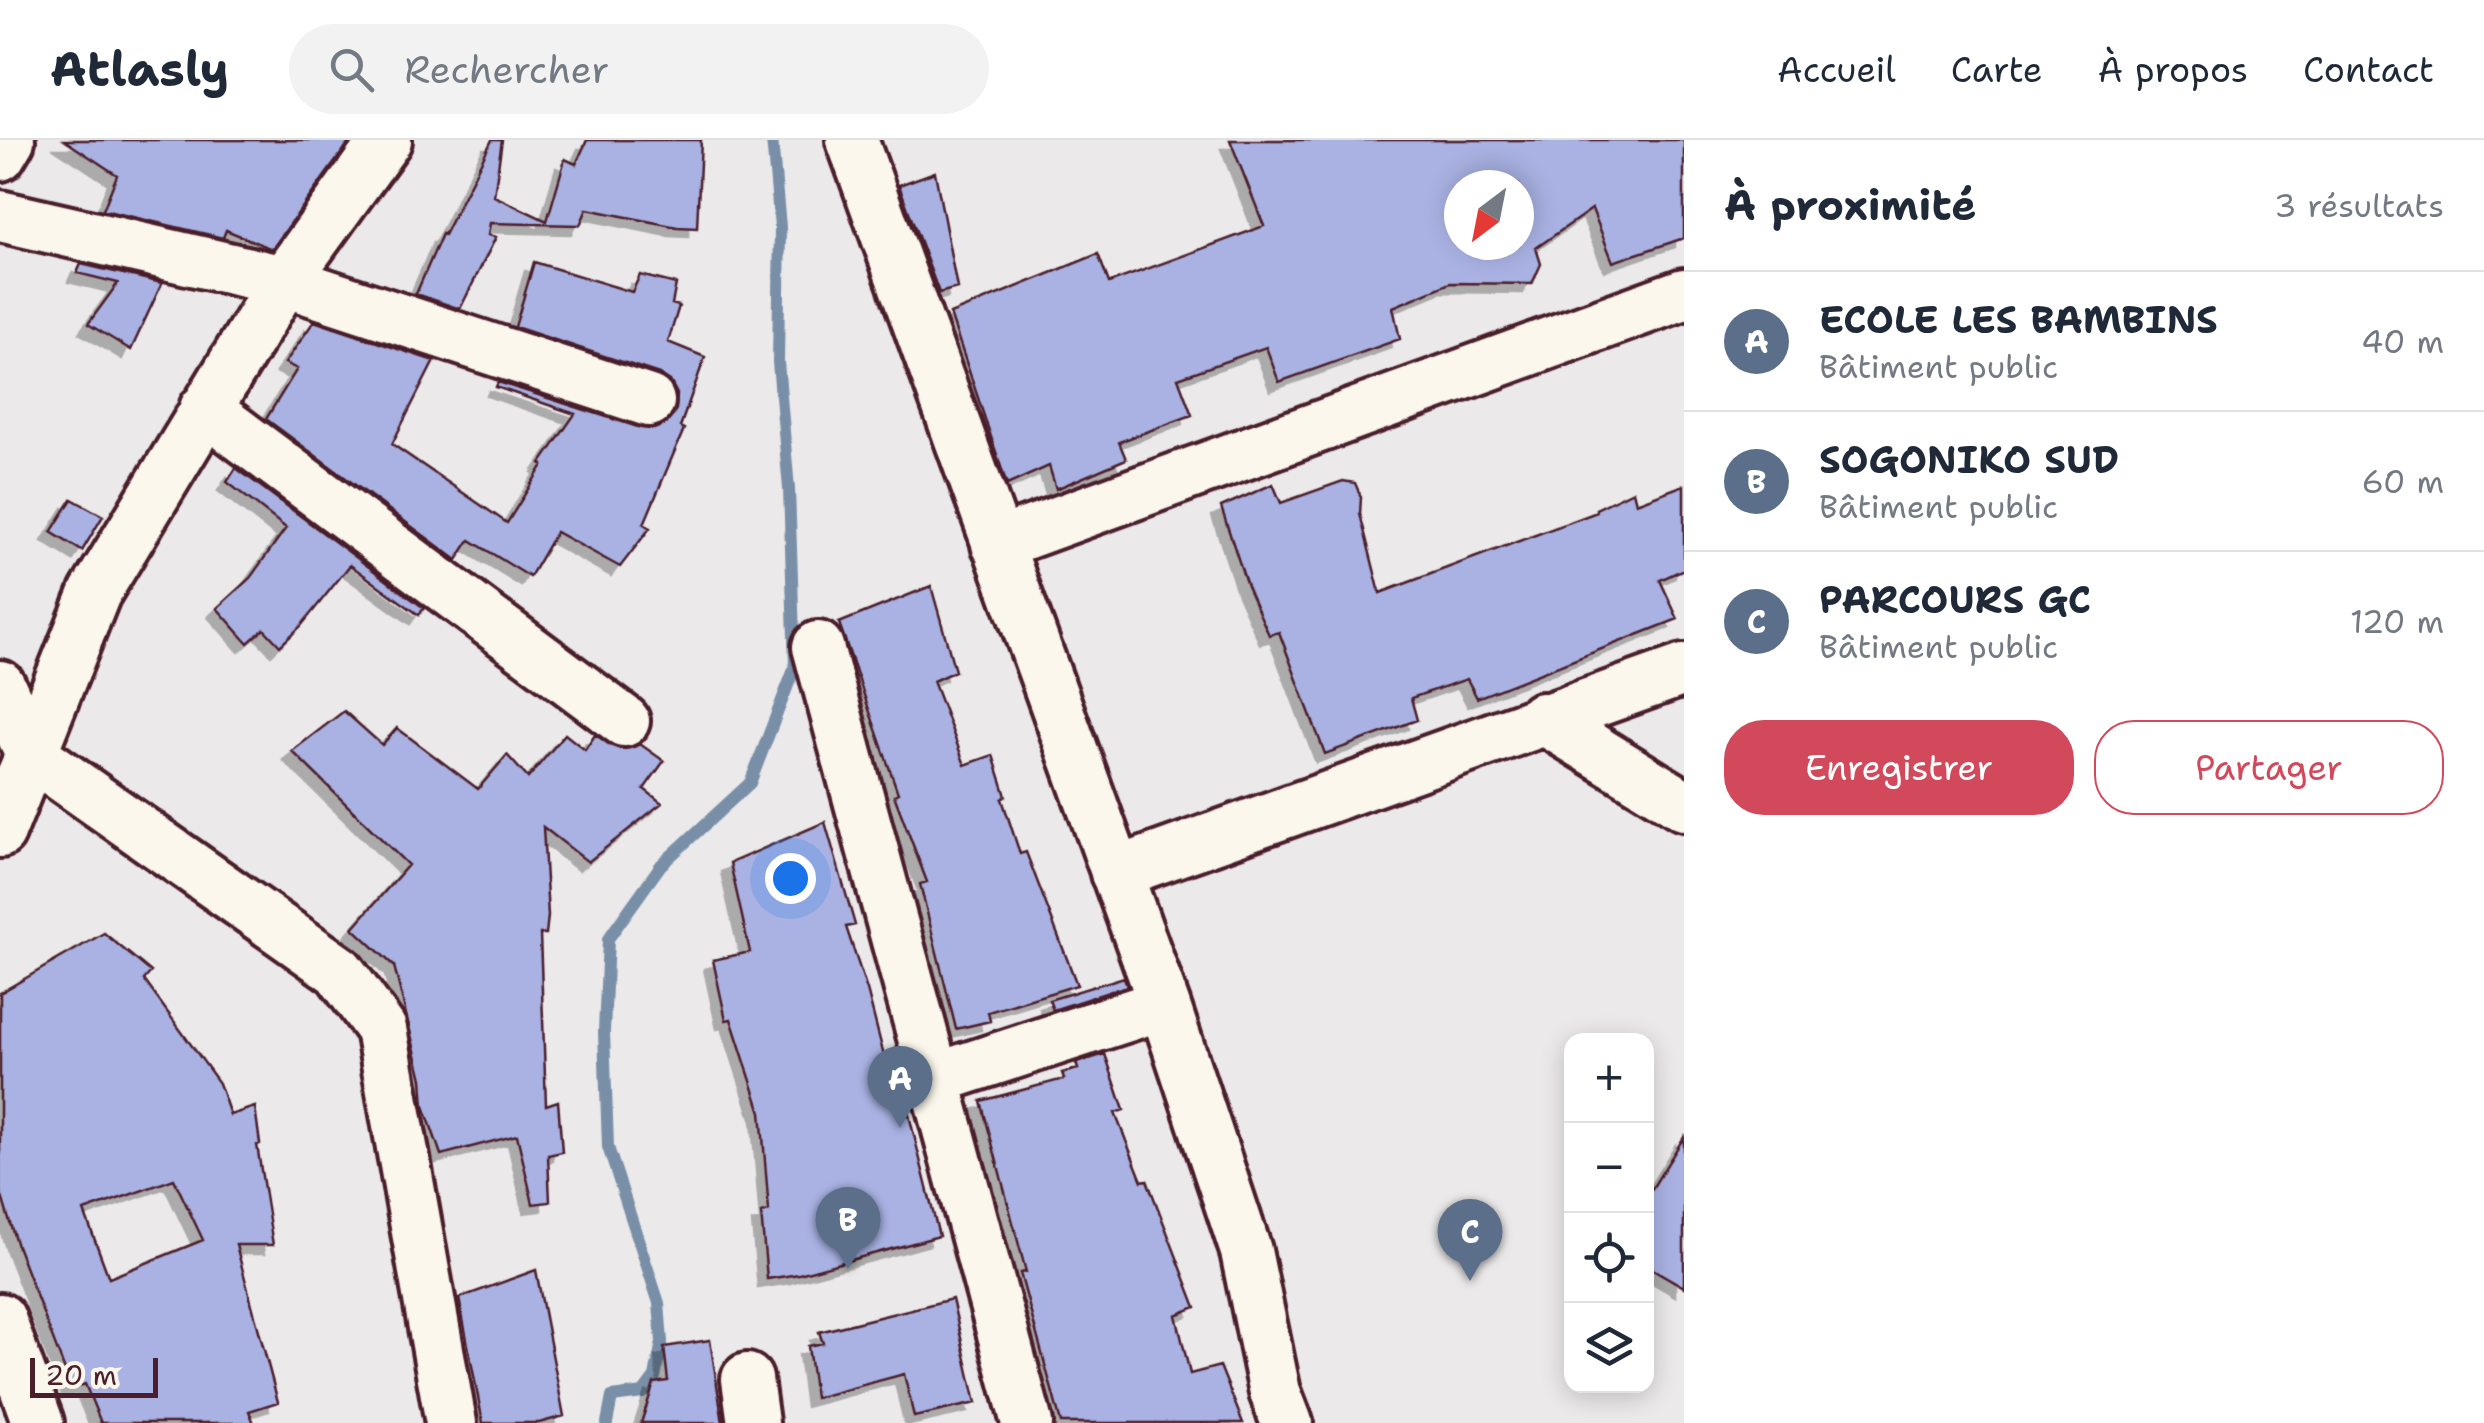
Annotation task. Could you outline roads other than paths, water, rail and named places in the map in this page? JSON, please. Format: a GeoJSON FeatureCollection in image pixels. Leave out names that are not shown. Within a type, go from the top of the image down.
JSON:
{"type":"FeatureCollection","features":[{"type":"Feature","properties":{"kind":"street"},"geometry":{"type":"LineString","coordinates":[[0,155],[9,140]]}},
{"type":"Feature","properties":{"kind":"street"},"geometry":{"type":"LineString","coordinates":[[0,832],[95,593],[284,281],[386,140]]}},
{"type":"Feature","properties":{"kind":"street"},"geometry":{"type":"LineString","coordinates":[[868,145],[998,544],[1164,1004],[1246,1251],[1275,1392],[1287,1423]]}},
{"type":"Feature","properties":{"kind":"street"},"geometry":{"type":"LineString","coordinates":[[0,216],[284,281],[649,400]]}},
{"type":"Feature","properties":{"kind":"street"},"geometry":{"type":"LineString","coordinates":[[998,544],[1684,294]]}},
{"type":"Feature","properties":{"kind":"street"},"geometry":{"type":"LineString","coordinates":[[205,408],[624,722]]}},
{"type":"Feature","properties":{"kind":"street"},"geometry":{"type":"LineString","coordinates":[[818,647],[1027,1423]]}},
{"type":"Feature","properties":{"kind":"street"},"geometry":{"type":"LineString","coordinates":[[1116,873],[1684,670]]}},
{"type":"Feature","properties":{"kind":"street"},"geometry":{"type":"LineString","coordinates":[[0,686],[31,754],[339,972],[381,1029],[450,1423]]}},
{"type":"Feature","properties":{"kind":"street"},"geometry":{"type":"LineString","coordinates":[[1542,718],[1684,805]]}},
{"type":"Feature","properties":{"kind":"street"},"geometry":{"type":"LineString","coordinates":[[936,1078],[1164,1004]]}},
{"type":"Feature","properties":{"kind":"street"},"geometry":{"type":"LineString","coordinates":[[0,1319],[38,1423]]}},
{"type":"Feature","properties":{"kind":"waterway"},"geometry":{"type":"LineString","coordinates":[[607,1423],[612,1397],[643,1393],[655,1377],[662,1342],[659,1303],[608,1147],[604,1032],[608,939],[661,865],[750,783],[795,667],[789,489],[778,362],[780,227],[772,140]]}},
{"type":"Feature","properties":{"kind":"place","name":"ECOLE LES BAMBINS"},"geometry":{"type":"Point","coordinates":[900,1128]}},
{"type":"Feature","properties":{"kind":"place","name":"SOGONIKO SUD"},"geometry":{"type":"Point","coordinates":[848,1269]}},
{"type":"Feature","properties":{"kind":"place","name":"PARCOURS GC"},"geometry":{"type":"Point","coordinates":[1470,1281]}}]}
